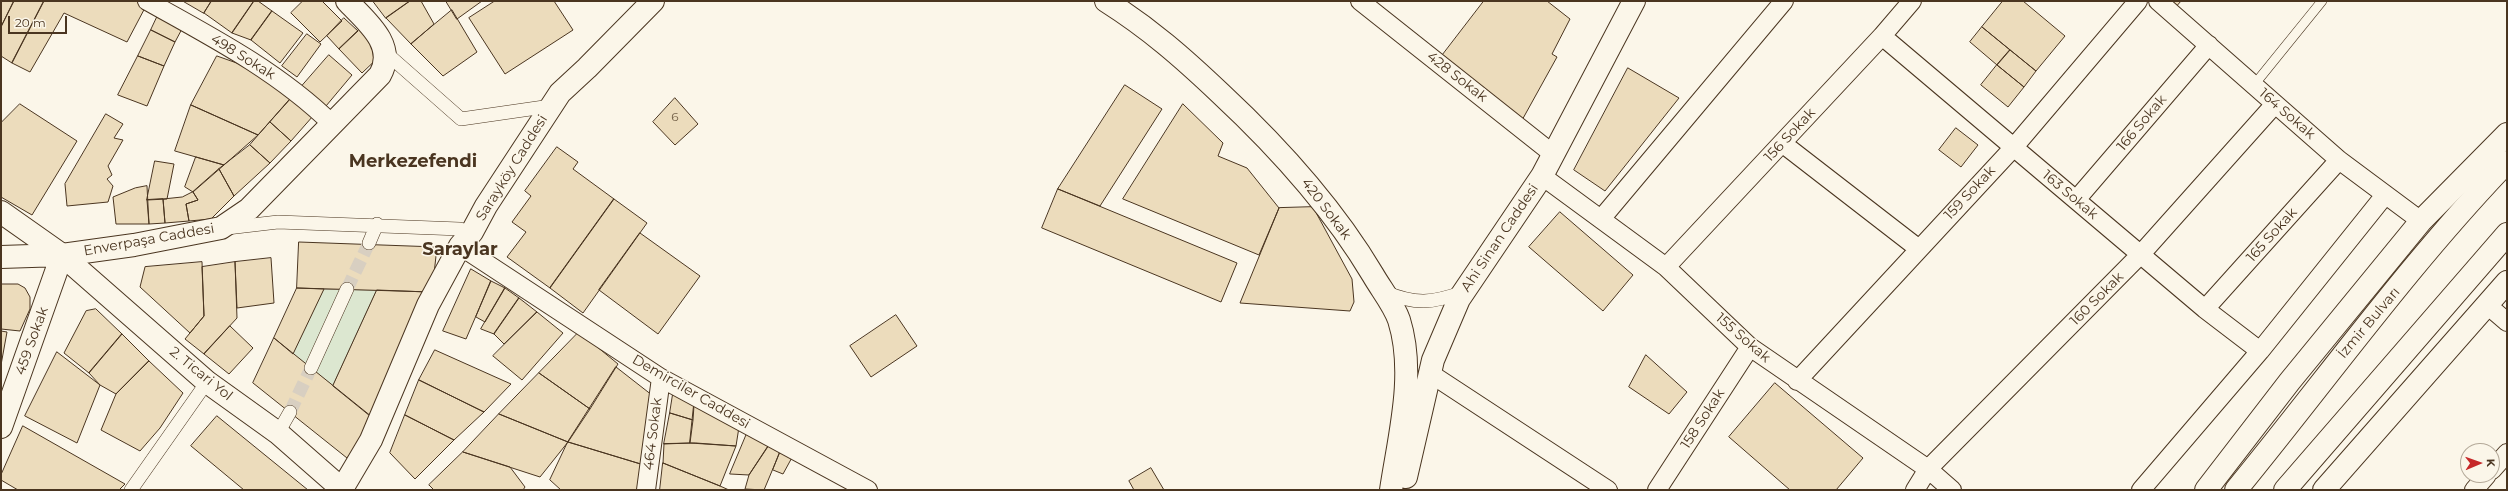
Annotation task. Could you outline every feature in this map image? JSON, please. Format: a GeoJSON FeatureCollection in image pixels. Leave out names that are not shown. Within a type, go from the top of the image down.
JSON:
{"type":"FeatureCollection","features":[{"type":"Feature","properties":{"kind":"street","name":"498 Sokak"},"geometry":{"type":"LineString","coordinates":[[147,1],[241,54],[290,87],[332,124]]}},
{"type":"Feature","properties":{"kind":"street"},"geometry":{"type":"LineString","coordinates":[[347,1],[378,36],[386,53],[461,119],[551,106]]}},
{"type":"Feature","properties":{"kind":"street","name":"Sarayköy Caddesi"},"geometry":{"type":"LineString","coordinates":[[343,490],[371,440],[428,305],[486,206],[560,93],[587,68],[653,1]]}},
{"type":"Feature","properties":{"kind":"street","name":"420 Sokak"},"geometry":{"type":"LineString","coordinates":[[1106,1],[1168,44],[1258,128],[1307,181],[1360,254],[1382,291],[1398,319],[1404,347],[1405,398],[1391,490]]}},
{"type":"Feature","properties":{"kind":"street","name":"428 Sokak"},"geometry":{"type":"LineString","coordinates":[[1360,1],[1553,154]]}},
{"type":"Feature","properties":{"kind":"street"},"geometry":{"type":"LineString","coordinates":[[1601,219],[1784,1]]}},
{"type":"Feature","properties":{"kind":"street","name":"156 Sokak"},"geometry":{"type":"LineString","coordinates":[[1666,267],[1882,36],[1912,1]]}},
{"type":"Feature","properties":{"kind":"street","name":"159 Sokak"},"geometry":{"type":"LineString","coordinates":[[1797,381],[2014,147],[2138,1]]}},
{"type":"Feature","properties":{"kind":"street","name":"164 Sokak"},"geometry":{"type":"LineString","coordinates":[[2158,1],[2339,160],[2421,221]]}},
{"type":"Feature","properties":{"kind":"street","name":"Ahi Sinan Caddesi"},"geometry":{"type":"LineString","coordinates":[[1403,490],[1433,360],[1464,292],[1542,176],[1630,3]]}},
{"type":"Feature","properties":{"kind":"street","name":"163 Sokak"},"geometry":{"type":"LineString","coordinates":[[1882,36],[2205,310],[2260,351]]}},
{"type":"Feature","properties":{"kind":"street","name":"166 Sokak"},"geometry":{"type":"LineString","coordinates":[[2076,200],[2209,45]]}},
{"type":"Feature","properties":{"kind":"street","name":"Enverpaşa Caddesi"},"geometry":{"type":"LineString","coordinates":[[1,257],[62,255],[134,244],[221,228],[249,209],[380,75],[385,65],[386,53]]}},
{"type":"Feature","properties":{"kind":"street","name":"160 Sokak"},"geometry":{"type":"LineString","coordinates":[[1915,490],[1928,469],[2140,254],[2275,104]]}},
{"type":"Feature","properties":{"kind":"street"},"geometry":{"type":"LineString","coordinates":[[2206,490],[2290,381],[2421,221],[2507,134]]}},
{"type":"Feature","properties":{"kind":"street"},"geometry":{"type":"LineString","coordinates":[[1782,142],[1919,249]]}},
{"type":"Feature","properties":{"kind":"street","name":"165 Sokak"},"geometry":{"type":"LineString","coordinates":[[2205,310],[2339,160]]}},
{"type":"Feature","properties":{"kind":"street","name":"İzmir Bulvarı"},"geometry":{"type":"LineString","coordinates":[[2236,490],[2259,463],[2335,364],[2473,197],[2507,162]]}},
{"type":"Feature","properties":{"kind":"street","name":"155 Sokak"},"geometry":{"type":"LineString","coordinates":[[1542,176],[1666,267],[1750,347],[1797,381],[1928,469],[1952,490]]}},
{"type":"Feature","properties":{"kind":"street"},"geometry":{"type":"LineString","coordinates":[[2141,490],[2260,351],[2385,195]]}},
{"type":"Feature","properties":{"kind":"street","name":"2. Ticari Yol"},"geometry":{"type":"LineString","coordinates":[[1,212],[62,255],[207,382],[278,433],[343,490]]}},
{"type":"Feature","properties":{"kind":"street"},"geometry":{"type":"LineString","coordinates":[[221,228],[278,222],[377,224],[460,229],[466,239]]}},
{"type":"Feature","properties":{"kind":"street"},"geometry":{"type":"LineString","coordinates":[[368,243],[377,224]]}},
{"type":"Feature","properties":{"kind":"street"},"geometry":{"type":"LineString","coordinates":[[2285,490],[2507,234]]}},
{"type":"Feature","properties":{"kind":"street","name":"Demirciler Caddesi"},"geometry":{"type":"LineString","coordinates":[[466,239],[660,378],[868,490]]}},
{"type":"Feature","properties":{"kind":"street","name":"459 Sokak"},"geometry":{"type":"LineString","coordinates":[[1,427],[62,255]]}},
{"type":"Feature","properties":{"kind":"street"},"geometry":{"type":"LineString","coordinates":[[2324,490],[2486,304],[2507,282]]}},
{"type":"Feature","properties":{"kind":"street"},"geometry":{"type":"LineString","coordinates":[[311,368],[347,289]]}},
{"type":"Feature","properties":{"kind":"street"},"geometry":{"type":"LineString","coordinates":[[1382,291],[1416,302],[1435,301],[1464,292]]}},
{"type":"Feature","properties":{"kind":"street"},"geometry":{"type":"LineString","coordinates":[[2486,304],[2507,322]]}},
{"type":"Feature","properties":{"kind":"street","name":"158 Sokak"},"geometry":{"type":"LineString","coordinates":[[1657,490],[1750,347]]}},
{"type":"Feature","properties":{"kind":"street"},"geometry":{"type":"LineString","coordinates":[[1430,374],[1608,490]]}},
{"type":"Feature","properties":{"kind":"street","name":"464 Sokak"},"geometry":{"type":"LineString","coordinates":[[646,490],[660,378]]}},
{"type":"Feature","properties":{"kind":"street"},"geometry":{"type":"LineString","coordinates":[[131,490],[207,382]]}},
{"type":"Feature","properties":{"kind":"street"},"geometry":{"type":"LineString","coordinates":[[278,433],[290,412]]}},
{"type":"Feature","properties":{"kind":"street"},"geometry":{"type":"LineString","coordinates":[[2500,461],[2507,453]]}},
{"type":"Feature","properties":{"kind":"street"},"geometry":{"type":"LineString","coordinates":[[2310,490],[2314,456]]}},
{"type":"Feature","properties":{"kind":"street"},"geometry":{"type":"LineString","coordinates":[[2231,490],[2259,463]]}},
{"type":"Feature","properties":{"kind":"lane"},"geometry":{"type":"LineString","coordinates":[[2254,85],[2322,1]]}},
{"type":"Feature","properties":{"kind":"green space"},"geometry":{"type":"Polygon","coordinates":[[[324,289],[377,290],[333,386],[293,354],[324,289]]]}},
{"type":"Feature","properties":{"kind":"building"},"geometry":{"type":"Polygon","coordinates":[[[1,1],[14,1],[1,27],[1,1]]]}},
{"type":"Feature","properties":{"kind":"building"},"geometry":{"type":"Polygon","coordinates":[[[14,1],[44,1],[12,63],[1,56],[1,27],[14,1]]]}},
{"type":"Feature","properties":{"kind":"building"},"geometry":{"type":"Polygon","coordinates":[[[44,1],[140,1],[147,4],[127,42],[64,13],[30,72],[12,63],[44,1]]]}},
{"type":"Feature","properties":{"kind":"building"},"geometry":{"type":"Polygon","coordinates":[[[183,1],[211,1],[204,13],[183,1]]]}},
{"type":"Feature","properties":{"kind":"building"},"geometry":{"type":"Polygon","coordinates":[[[212,1],[254,1],[232,33],[204,13],[212,1]]]}},
{"type":"Feature","properties":{"kind":"building"},"geometry":{"type":"Polygon","coordinates":[[[254,1],[258,1],[272,11],[251,40],[232,33],[254,1]]]}},
{"type":"Feature","properties":{"kind":"building"},"geometry":{"type":"Polygon","coordinates":[[[303,1],[322,1],[342,21],[320,42],[291,13],[303,1]]]}},
{"type":"Feature","properties":{"kind":"building"},"geometry":{"type":"Polygon","coordinates":[[[373,1],[410,1],[386,18],[373,1]]]}},
{"type":"Feature","properties":{"kind":"building"},"geometry":{"type":"Polygon","coordinates":[[[410,1],[421,1],[434,24],[411,44],[386,18],[410,1]]]}},
{"type":"Feature","properties":{"kind":"building"},"geometry":{"type":"Polygon","coordinates":[[[446,1],[482,1],[457,19],[446,1]]]}},
{"type":"Feature","properties":{"kind":"building"},"geometry":{"type":"Polygon","coordinates":[[[495,1],[554,1],[573,30],[505,74],[469,18],[495,1]]]}},
{"type":"Feature","properties":{"kind":"building"},"geometry":{"type":"Polygon","coordinates":[[[1484,1],[1547,1],[1570,19],[1552,54],[1557,57],[1521,122],[1441,57],[1484,1]]]}},
{"type":"Feature","properties":{"kind":"building"},"geometry":{"type":"Polygon","coordinates":[[[2003,1],[2023,1],[2065,36],[2036,71],[1982,27],[2003,1]]]}},
{"type":"Feature","properties":{"kind":"building"},"geometry":{"type":"Polygon","coordinates":[[[2167,1],[2181,1],[2175,8],[2167,1]]]}},
{"type":"Feature","properties":{"kind":"building"},"geometry":{"type":"Polygon","coordinates":[[[452,10],[477,52],[443,76],[411,44],[452,10]]]}},
{"type":"Feature","properties":{"kind":"building"},"geometry":{"type":"Polygon","coordinates":[[[272,11],[303,33],[280,63],[251,40],[272,11]]]}},
{"type":"Feature","properties":{"kind":"building"},"geometry":{"type":"Polygon","coordinates":[[[159,13],[183,27],[175,42],[151,30],[159,13]]]}},
{"type":"Feature","properties":{"kind":"building"},"geometry":{"type":"Polygon","coordinates":[[[344,18],[358,31],[339,49],[327,36],[344,18]]]}},
{"type":"Feature","properties":{"kind":"building"},"geometry":{"type":"Polygon","coordinates":[[[1982,27],[2010,50],[1997,65],[1970,42],[1982,27]]]}},
{"type":"Feature","properties":{"kind":"building"},"geometry":{"type":"Polygon","coordinates":[[[360,29],[383,53],[362,73],[339,49],[360,29]]]}},
{"type":"Feature","properties":{"kind":"building"},"geometry":{"type":"Polygon","coordinates":[[[151,30],[175,42],[164,66],[138,56],[151,30]]]}},
{"type":"Feature","properties":{"kind":"building"},"geometry":{"type":"Polygon","coordinates":[[[307,34],[321,44],[297,77],[282,66],[307,34]]]}},
{"type":"Feature","properties":{"kind":"building"},"geometry":{"type":"Polygon","coordinates":[[[2010,50],[2036,71],[2024,87],[1997,65],[2010,50]]]}},
{"type":"Feature","properties":{"kind":"building"},"geometry":{"type":"Polygon","coordinates":[[[329,55],[352,75],[326,106],[302,86],[329,55]]]}},
{"type":"Feature","properties":{"kind":"building"},"geometry":{"type":"Polygon","coordinates":[[[138,56],[164,66],[147,106],[118,95],[138,56]]]}},
{"type":"Feature","properties":{"kind":"building"},"geometry":{"type":"Polygon","coordinates":[[[217,56],[248,67],[292,97],[258,135],[191,105],[217,56]]]}},
{"type":"Feature","properties":{"kind":"building"},"geometry":{"type":"Polygon","coordinates":[[[1997,65],[2024,87],[2008,107],[1981,85],[1997,65]]]}},
{"type":"Feature","properties":{"kind":"building"},"geometry":{"type":"Polygon","coordinates":[[[1628,68],[1679,98],[1605,191],[1574,170],[1628,68]]]}},
{"type":"Feature","properties":{"kind":"building"},"geometry":{"type":"Polygon","coordinates":[[[1125,85],[1162,109],[1100,206],[1058,189],[1125,85]]]}},
{"type":"Feature","properties":{"kind":"building"},"geometry":{"type":"Polygon","coordinates":[[[292,97],[313,116],[291,141],[270,122],[292,97]]]}},
{"type":"Feature","properties":{"kind":"building"},"geometry":{"type":"Polygon","coordinates":[[[675,98],[698,124],[675,145],[653,122],[675,98]]]}},
{"type":"Feature","properties":{"kind":"building"},"geometry":{"type":"Polygon","coordinates":[[[20,104],[77,141],[32,215],[1,197],[1,123],[20,104]]]}},
{"type":"Feature","properties":{"kind":"building"},"geometry":{"type":"Polygon","coordinates":[[[1183,104],[1223,143],[1218,156],[1247,168],[1279,208],[1259,255],[1123,199],[1183,104]]]}},
{"type":"Feature","properties":{"kind":"building"},"geometry":{"type":"Polygon","coordinates":[[[191,105],[258,135],[224,165],[175,151],[191,105]]]}},
{"type":"Feature","properties":{"kind":"building"},"geometry":{"type":"Polygon","coordinates":[[[106,114],[123,124],[114,138],[123,140],[108,166],[112,175],[107,179],[113,186],[108,202],[67,206],[65,184],[106,114]]]}},
{"type":"Feature","properties":{"kind":"building"},"geometry":{"type":"Polygon","coordinates":[[[270,122],[291,141],[270,163],[250,145],[270,122]]]}},
{"type":"Feature","properties":{"kind":"building"},"geometry":{"type":"Polygon","coordinates":[[[1956,128],[1978,145],[1961,167],[1939,150],[1956,128]]]}},
{"type":"Feature","properties":{"kind":"building"},"geometry":{"type":"Polygon","coordinates":[[[250,145],[270,163],[234,196],[219,169],[250,145]]]}},
{"type":"Feature","properties":{"kind":"building"},"geometry":{"type":"Polygon","coordinates":[[[557,147],[578,162],[573,169],[614,199],[550,288],[507,257],[526,232],[512,222],[531,196],[525,191],[557,147]]]}},
{"type":"Feature","properties":{"kind":"building"},"geometry":{"type":"Polygon","coordinates":[[[196,157],[224,165],[193,192],[185,187],[196,157]]]}},
{"type":"Feature","properties":{"kind":"building"},"geometry":{"type":"Polygon","coordinates":[[[155,161],[174,164],[167,199],[147,200],[155,161]]]}},
{"type":"Feature","properties":{"kind":"building"},"geometry":{"type":"Polygon","coordinates":[[[219,169],[234,196],[211,219],[189,221],[186,204],[198,200],[193,192],[219,169]]]}},
{"type":"Feature","properties":{"kind":"building"},"geometry":{"type":"Polygon","coordinates":[[[147,186],[149,224],[116,224],[113,197],[135,188],[147,186]]]}},
{"type":"Feature","properties":{"kind":"building"},"geometry":{"type":"Polygon","coordinates":[[[1058,189],[1237,263],[1221,302],[1042,228],[1058,189]]]}},
{"type":"Feature","properties":{"kind":"building"},"geometry":{"type":"Polygon","coordinates":[[[193,192],[198,200],[186,204],[189,221],[165,223],[163,199],[182,197],[193,192]]]}},
{"type":"Feature","properties":{"kind":"building"},"geometry":{"type":"Polygon","coordinates":[[[163,199],[165,223],[149,224],[147,200],[163,199]]]}},
{"type":"Feature","properties":{"kind":"building"},"geometry":{"type":"Polygon","coordinates":[[[614,199],[647,223],[583,313],[550,288],[614,199]]]}},
{"type":"Feature","properties":{"kind":"building"},"geometry":{"type":"Polygon","coordinates":[[[1313,207],[1352,279],[1354,302],[1350,311],[1240,303],[1279,208],[1313,207]]]}},
{"type":"Feature","properties":{"kind":"building"},"geometry":{"type":"Polygon","coordinates":[[[1560,212],[1633,275],[1603,311],[1529,247],[1560,212]]]}},
{"type":"Feature","properties":{"kind":"building"},"geometry":{"type":"Polygon","coordinates":[[[640,233],[700,276],[658,334],[599,290],[640,233]]]}},
{"type":"Feature","properties":{"kind":"building"},"geometry":{"type":"Polygon","coordinates":[[[299,242],[437,247],[432,292],[297,288],[299,242]]]}},
{"type":"Feature","properties":{"kind":"building"},"geometry":{"type":"Polygon","coordinates":[[[271,258],[274,303],[237,308],[235,262],[271,258]]]}},
{"type":"Feature","properties":{"kind":"building"},"geometry":{"type":"Polygon","coordinates":[[[202,262],[204,316],[190,333],[140,287],[145,267],[202,262]]]}},
{"type":"Feature","properties":{"kind":"building"},"geometry":{"type":"Polygon","coordinates":[[[235,262],[237,318],[204,354],[185,339],[204,316],[202,267],[235,262]]]}},
{"type":"Feature","properties":{"kind":"building"},"geometry":{"type":"Polygon","coordinates":[[[471,269],[491,281],[466,339],[443,331],[471,269]]]}},
{"type":"Feature","properties":{"kind":"building"},"geometry":{"type":"Polygon","coordinates":[[[491,281],[505,288],[485,322],[476,317],[491,281]]]}},
{"type":"Feature","properties":{"kind":"building"},"geometry":{"type":"Polygon","coordinates":[[[1,284],[18,284],[25,288],[30,297],[30,309],[20,331],[1,329],[1,284]]]}},
{"type":"Feature","properties":{"kind":"building"},"geometry":{"type":"Polygon","coordinates":[[[297,288],[324,289],[293,354],[274,338],[297,288]]]}},
{"type":"Feature","properties":{"kind":"building"},"geometry":{"type":"Polygon","coordinates":[[[505,288],[519,298],[494,334],[481,329],[505,288]]]}},
{"type":"Feature","properties":{"kind":"building"},"geometry":{"type":"Polygon","coordinates":[[[377,290],[428,292],[370,416],[333,386],[377,290]]]}},
{"type":"Feature","properties":{"kind":"building"},"geometry":{"type":"Polygon","coordinates":[[[519,298],[537,312],[504,344],[494,334],[519,298]]]}},
{"type":"Feature","properties":{"kind":"building"},"geometry":{"type":"Polygon","coordinates":[[[96,309],[122,334],[89,373],[64,353],[86,311],[96,309]]]}},
{"type":"Feature","properties":{"kind":"building"},"geometry":{"type":"Polygon","coordinates":[[[537,312],[563,333],[522,380],[493,356],[537,312]]]}},
{"type":"Feature","properties":{"kind":"building"},"geometry":{"type":"Polygon","coordinates":[[[896,315],[917,346],[871,377],[850,346],[896,315]]]}},
{"type":"Feature","properties":{"kind":"building"},"geometry":{"type":"Polygon","coordinates":[[[230,326],[253,348],[229,374],[204,354],[230,326]]]}},
{"type":"Feature","properties":{"kind":"building"},"geometry":{"type":"Polygon","coordinates":[[[1,331],[7,332],[1,365],[1,331]]]}},
{"type":"Feature","properties":{"kind":"building"},"geometry":{"type":"Polygon","coordinates":[[[579,332],[618,364],[590,409],[539,373],[579,332]]]}},
{"type":"Feature","properties":{"kind":"building"},"geometry":{"type":"Polygon","coordinates":[[[122,334],[149,361],[116,394],[100,385],[89,373],[122,334]]]}},
{"type":"Feature","properties":{"kind":"building"},"geometry":{"type":"Polygon","coordinates":[[[274,338],[377,421],[347,458],[253,383],[274,338]]]}},
{"type":"Feature","properties":{"kind":"building"},"geometry":{"type":"Polygon","coordinates":[[[435,350],[511,384],[484,412],[419,380],[435,350]]]}},
{"type":"Feature","properties":{"kind":"building"},"geometry":{"type":"Polygon","coordinates":[[[57,352],[100,385],[77,443],[25,416],[57,352]]]}},
{"type":"Feature","properties":{"kind":"building"},"geometry":{"type":"Polygon","coordinates":[[[1646,355],[1687,392],[1669,414],[1629,387],[1646,355]]]}},
{"type":"Feature","properties":{"kind":"building"},"geometry":{"type":"Polygon","coordinates":[[[149,361],[183,393],[160,428],[140,451],[101,430],[116,394],[149,361]]]}},
{"type":"Feature","properties":{"kind":"building"},"geometry":{"type":"Polygon","coordinates":[[[616,367],[657,399],[644,465],[568,442],[616,367]]]}},
{"type":"Feature","properties":{"kind":"building"},"geometry":{"type":"Polygon","coordinates":[[[539,373],[590,409],[568,442],[499,414],[539,373]]]}},
{"type":"Feature","properties":{"kind":"building"},"geometry":{"type":"Polygon","coordinates":[[[419,380],[484,412],[454,440],[405,415],[419,380]]]}},
{"type":"Feature","properties":{"kind":"building"},"geometry":{"type":"Polygon","coordinates":[[[1775,383],[1863,458],[1836,490],[1790,490],[1729,437],[1775,383]]]}},
{"type":"Feature","properties":{"kind":"building"},"geometry":{"type":"Polygon","coordinates":[[[673,394],[694,405],[693,420],[670,413],[673,394]]]}},
{"type":"Feature","properties":{"kind":"building"},"geometry":{"type":"Polygon","coordinates":[[[694,405],[739,427],[736,446],[690,443],[694,405]]]}},
{"type":"Feature","properties":{"kind":"building"},"geometry":{"type":"Polygon","coordinates":[[[670,413],[693,420],[690,443],[664,444],[670,413]]]}},
{"type":"Feature","properties":{"kind":"building"},"geometry":{"type":"Polygon","coordinates":[[[499,414],[568,442],[540,477],[463,452],[499,414]]]}},
{"type":"Feature","properties":{"kind":"building"},"geometry":{"type":"Polygon","coordinates":[[[405,415],[454,440],[415,479],[390,453],[405,415]]]}},
{"type":"Feature","properties":{"kind":"building"},"geometry":{"type":"Polygon","coordinates":[[[217,416],[308,490],[244,490],[191,446],[217,416]]]}},
{"type":"Feature","properties":{"kind":"building"},"geometry":{"type":"Polygon","coordinates":[[[23,426],[125,484],[119,490],[18,490],[1,480],[1,475],[23,426]]]}},
{"type":"Feature","properties":{"kind":"building"},"geometry":{"type":"Polygon","coordinates":[[[748,431],[771,442],[749,475],[730,474],[748,431]]]}},
{"type":"Feature","properties":{"kind":"building"},"geometry":{"type":"Polygon","coordinates":[[[568,442],[644,465],[641,490],[561,490],[550,480],[568,442]]]}},
{"type":"Feature","properties":{"kind":"building"},"geometry":{"type":"Polygon","coordinates":[[[771,442],[782,447],[764,490],[745,489],[749,475],[771,442]]]}},
{"type":"Feature","properties":{"kind":"building"},"geometry":{"type":"Polygon","coordinates":[[[696,443],[736,446],[720,486],[663,463],[664,444],[696,443]]]}},
{"type":"Feature","properties":{"kind":"building"},"geometry":{"type":"Polygon","coordinates":[[[782,447],[795,452],[783,474],[773,470],[782,447]]]}},
{"type":"Feature","properties":{"kind":"building"},"geometry":{"type":"Polygon","coordinates":[[[463,452],[510,467],[525,487],[523,490],[434,490],[429,485],[463,452]]]}},
{"type":"Feature","properties":{"kind":"building"},"geometry":{"type":"Polygon","coordinates":[[[663,463],[720,486],[729,490],[660,490],[663,463]]]}},
{"type":"Feature","properties":{"kind":"building"},"geometry":{"type":"Polygon","coordinates":[[[1151,468],[1164,490],[1134,490],[1129,481],[1151,468]]]}},
{"type":"Feature","properties":{"kind":"tunnel"},"geometry":{"type":"LineString","coordinates":[[347,289],[369,243]]}},
{"type":"Feature","properties":{"kind":"tunnel"},"geometry":{"type":"LineString","coordinates":[[290,412],[311,368]]}},
{"type":"Feature","properties":{"kind":"district","name":"Merkezefendi"},"geometry":{"type":"Point","coordinates":[413,162]}},
{"type":"Feature","properties":{"kind":"district","name":"Saraylar"},"geometry":{"type":"Point","coordinates":[460,250]}}]}
